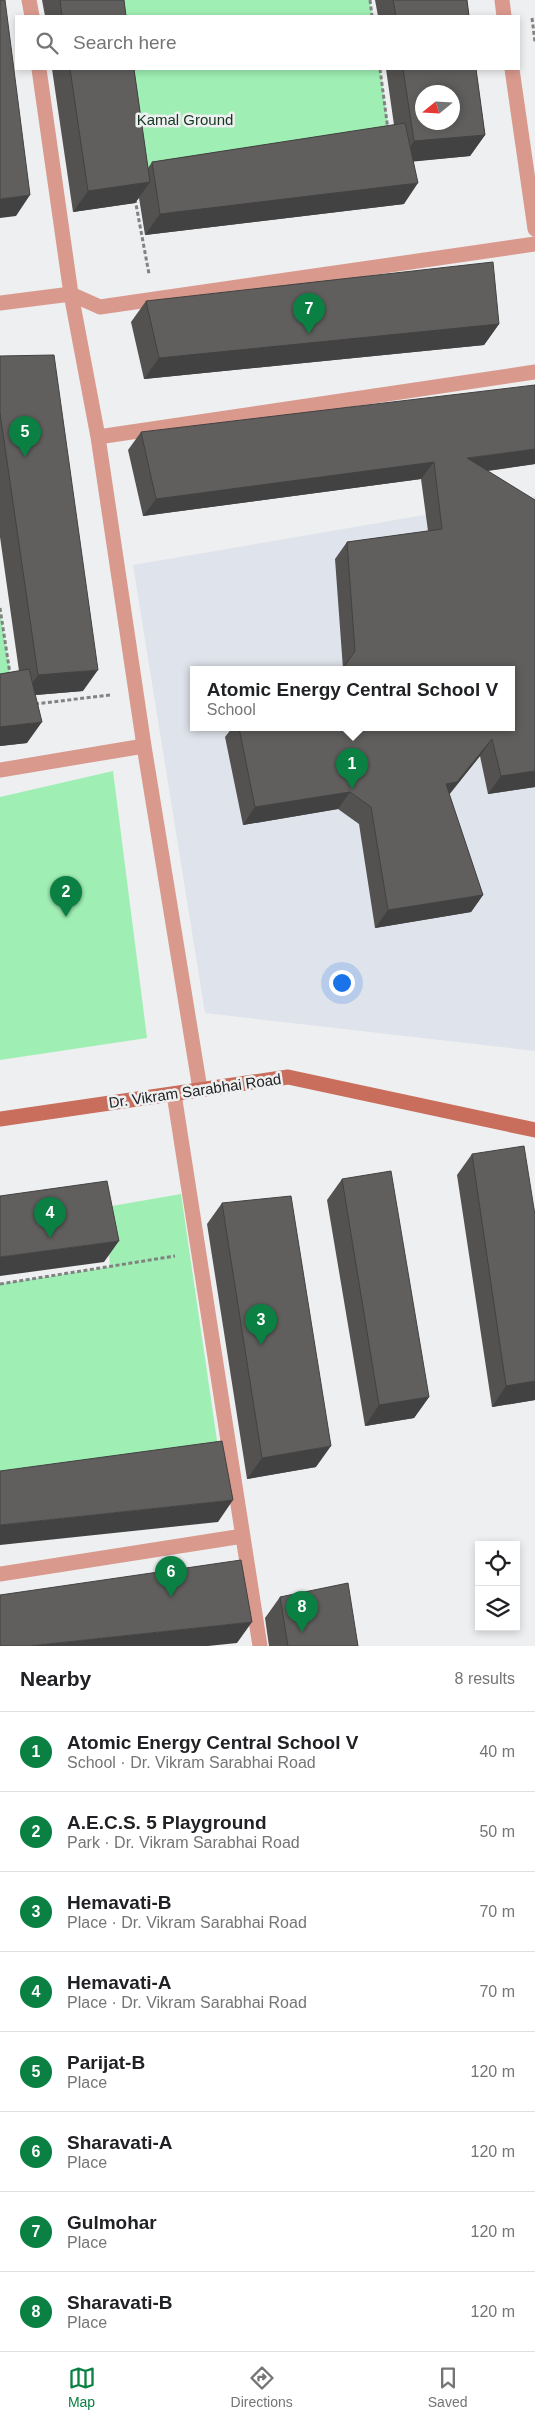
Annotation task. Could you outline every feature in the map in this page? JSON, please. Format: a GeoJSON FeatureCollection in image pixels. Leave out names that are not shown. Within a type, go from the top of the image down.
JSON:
{"type":"FeatureCollection","features":[{"type":"Feature","properties":{"kind":"street"},"geometry":{"type":"LineString","coordinates":[[30,0],[32,15]]}},
{"type":"Feature","properties":{"kind":"street"},"geometry":{"type":"LineString","coordinates":[[502,0],[504,15]]}},
{"type":"Feature","properties":{"kind":"street"},"geometry":{"type":"LineString","coordinates":[[39,70],[71,294],[98,436],[144,746],[200,1089]]}},
{"type":"Feature","properties":{"kind":"street"},"geometry":{"type":"LineString","coordinates":[[512,70],[535,229]]}},
{"type":"Feature","properties":{"kind":"street"},"geometry":{"type":"LineString","coordinates":[[0,303],[71,294],[100,307],[535,244]]}},
{"type":"Feature","properties":{"kind":"street"},"geometry":{"type":"LineString","coordinates":[[98,436],[535,372]]}},
{"type":"Feature","properties":{"kind":"street"},"geometry":{"type":"LineString","coordinates":[[0,770],[144,746]]}},
{"type":"Feature","properties":{"kind":"street","name":"Dr. Vikram Sarabhai Road"},"geometry":{"type":"LineString","coordinates":[[0,1119],[288,1077],[535,1130]]}},
{"type":"Feature","properties":{"kind":"street"},"geometry":{"type":"LineString","coordinates":[[174,1094],[260,1646]]}},
{"type":"Feature","properties":{"kind":"street"},"geometry":{"type":"LineString","coordinates":[[0,1574],[243,1536]]}},
{"type":"Feature","properties":{"kind":"path"},"geometry":{"type":"LineString","coordinates":[[370,0],[372,15]]}},
{"type":"Feature","properties":{"kind":"path"},"geometry":{"type":"LineString","coordinates":[[531,17],[535,42]]}},
{"type":"Feature","properties":{"kind":"path"},"geometry":{"type":"LineString","coordinates":[[380,70],[390,139]]}},
{"type":"Feature","properties":{"kind":"path"},"geometry":{"type":"LineString","coordinates":[[134,189],[154,299]]}},
{"type":"Feature","properties":{"kind":"path"},"geometry":{"type":"LineString","coordinates":[[0,608],[10,676]]}},
{"type":"Feature","properties":{"kind":"path"},"geometry":{"type":"LineString","coordinates":[[34,704],[136,692]]}},
{"type":"Feature","properties":{"kind":"path"},"geometry":{"type":"LineString","coordinates":[[0,1284],[199,1252]]}},
{"type":"Feature","properties":{"kind":"shaded area"},"geometry":{"type":"Polygon","coordinates":[[[535,496],[535,1051],[205,1013],[133,565],[535,496]]]}},
{"type":"Feature","properties":{"kind":"green space"},"geometry":{"type":"Polygon","coordinates":[[[116,0],[370,0],[372,15],[118,15],[116,0]]]}},
{"type":"Feature","properties":{"kind":"green space","name":"Kamal Ground"},"geometry":{"type":"Polygon","coordinates":[[[126,70],[380,70],[390,139],[141,178],[126,70]]]}},
{"type":"Feature","properties":{"kind":"green space"},"geometry":{"type":"Polygon","coordinates":[[[0,611],[12,684],[0,686],[0,611]]]}},
{"type":"Feature","properties":{"kind":"green space"},"geometry":{"type":"Polygon","coordinates":[[[113,771],[147,1038],[0,1060],[0,797],[113,771]]]}},
{"type":"Feature","properties":{"kind":"green space"},"geometry":{"type":"Polygon","coordinates":[[[181,1194],[219,1454],[0,1484],[0,1284],[110,1267],[106,1207],[181,1194]]]}},
{"type":"Feature","properties":{"kind":"building"},"geometry":{"type":"Polygon","coordinates":[[[0,0],[5,0],[30,195],[0,199],[0,0]]]}},
{"type":"Feature","properties":{"kind":"building"},"geometry":{"type":"Polygon","coordinates":[[[60,0],[124,0],[126,15],[62,15],[60,0]]]}},
{"type":"Feature","properties":{"kind":"building"},"geometry":{"type":"Polygon","coordinates":[[[393,0],[467,0],[469,15],[396,15],[393,0]]]}},
{"type":"Feature","properties":{"kind":"building"},"geometry":{"type":"Polygon","coordinates":[[[70,70],[134,70],[150,182],[88,191],[70,70]]]}},
{"type":"Feature","properties":{"kind":"building"},"geometry":{"type":"Polygon","coordinates":[[[403,70],[476,70],[485,135],[414,141],[403,70]]]}},
{"type":"Feature","properties":{"kind":"building"},"geometry":{"type":"Polygon","coordinates":[[[405,123],[418,183],[160,214],[152,162],[405,123]]]}},
{"type":"Feature","properties":{"kind":"building"},"geometry":{"type":"Polygon","coordinates":[[[493,262],[499,324],[159,358],[146,301],[493,262]]]}},
{"type":"Feature","properties":{"kind":"building"},"geometry":{"type":"Polygon","coordinates":[[[54,355],[98,670],[38,675],[0,413],[0,356],[54,355]]]}},
{"type":"Feature","properties":{"kind":"building"},"geometry":{"type":"Polygon","coordinates":[[[535,385],[535,449],[467,458],[535,500],[535,771],[501,776],[492,739],[457,782],[446,784],[483,895],[388,910],[371,807],[350,792],[255,807],[240,731],[515,731],[515,666],[345,666],[355,651],[347,542],[442,529],[434,462],[156,499],[141,432],[535,385]]]}},
{"type":"Feature","properties":{"kind":"building"},"geometry":{"type":"Polygon","coordinates":[[[29,669],[42,722],[0,727],[0,674],[29,669]]]}},
{"type":"Feature","properties":{"kind":"building"},"geometry":{"type":"Polygon","coordinates":[[[524,1146],[535,1215],[535,1381],[506,1386],[472,1154],[524,1146]]]}},
{"type":"Feature","properties":{"kind":"building"},"geometry":{"type":"Polygon","coordinates":[[[391,1171],[429,1397],[379,1405],[342,1179],[391,1171]]]}},
{"type":"Feature","properties":{"kind":"building"},"geometry":{"type":"Polygon","coordinates":[[[107,1181],[119,1241],[0,1257],[0,1196],[107,1181]]]}},
{"type":"Feature","properties":{"kind":"building"},"geometry":{"type":"Polygon","coordinates":[[[291,1196],[331,1446],[262,1458],[222,1203],[291,1196]]]}},
{"type":"Feature","properties":{"kind":"building"},"geometry":{"type":"Polygon","coordinates":[[[222,1441],[233,1500],[0,1525],[0,1471],[222,1441]]]}},
{"type":"Feature","properties":{"kind":"building"},"geometry":{"type":"Polygon","coordinates":[[[241,1560],[252,1622],[29,1646],[0,1646],[0,1595],[241,1560]]]}},
{"type":"Feature","properties":{"kind":"building"},"geometry":{"type":"Polygon","coordinates":[[[348,1583],[358,1646],[288,1646],[280,1597],[348,1583]]]}},
{"type":"Feature","properties":{"kind":"place","name":"Gulmohar"},"geometry":{"type":"Point","coordinates":[309,334]}},
{"type":"Feature","properties":{"kind":"place","name":"Parijat-B"},"geometry":{"type":"Point","coordinates":[25,457]}},
{"type":"Feature","properties":{"kind":"place","name":"Atomic Energy Central School V"},"geometry":{"type":"Point","coordinates":[352,789]}},
{"type":"Feature","properties":{"kind":"place","name":"A.E.C.S. 5 Playground"},"geometry":{"type":"Point","coordinates":[66,917]}},
{"type":"Feature","properties":{"kind":"place","name":"Hemavati-A"},"geometry":{"type":"Point","coordinates":[50,1238]}},
{"type":"Feature","properties":{"kind":"place","name":"Hemavati-B"},"geometry":{"type":"Point","coordinates":[261,1345]}},
{"type":"Feature","properties":{"kind":"place","name":"Sharavati-A"},"geometry":{"type":"Point","coordinates":[171,1597]}},
{"type":"Feature","properties":{"kind":"place","name":"Sharavati-B"},"geometry":{"type":"Point","coordinates":[302,1632]}}]}
